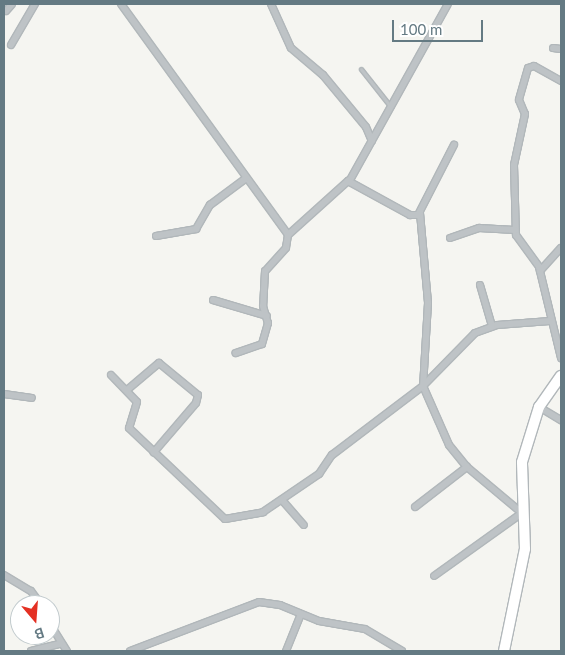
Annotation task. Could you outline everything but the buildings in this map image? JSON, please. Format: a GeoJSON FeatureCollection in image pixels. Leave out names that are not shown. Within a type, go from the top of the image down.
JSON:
{"type":"FeatureCollection","features":[{"type":"Feature","properties":{"kind":"main road"},"geometry":{"type":"LineString","coordinates":[[504,651],[521,583],[522,462],[540,407],[561,376]]}},
{"type":"Feature","properties":{"kind":"street"},"geometry":{"type":"LineString","coordinates":[[6,11],[12,4]]}},
{"type":"Feature","properties":{"kind":"street"},"geometry":{"type":"LineString","coordinates":[[11,45],[35,4]]}},
{"type":"Feature","properties":{"kind":"street"},"geometry":{"type":"LineString","coordinates":[[121,4],[288,235]]}},
{"type":"Feature","properties":{"kind":"street"},"geometry":{"type":"LineString","coordinates":[[271,4],[291,48],[323,75],[366,127],[372,141]]}},
{"type":"Feature","properties":{"kind":"street"},"geometry":{"type":"LineString","coordinates":[[236,353],[242,347],[261,345],[266,316],[264,271],[286,248],[288,235],[350,180],[448,4]]}},
{"type":"Feature","properties":{"kind":"street"},"geometry":{"type":"LineString","coordinates":[[553,48],[561,49]]}},
{"type":"Feature","properties":{"kind":"street"},"geometry":{"type":"LineString","coordinates":[[561,81],[534,66],[528,68],[520,100],[525,114],[514,165],[515,230],[540,271],[550,321],[561,358]]}},
{"type":"Feature","properties":{"kind":"street"},"geometry":{"type":"LineString","coordinates":[[434,576],[522,514],[467,467],[444,437],[423,386],[428,303],[420,213],[454,145]]}},
{"type":"Feature","properties":{"kind":"street"},"geometry":{"type":"LineString","coordinates":[[156,236],[196,229],[210,205],[246,179]]}},
{"type":"Feature","properties":{"kind":"street"},"geometry":{"type":"LineString","coordinates":[[350,180],[410,215],[420,213]]}},
{"type":"Feature","properties":{"kind":"street"},"geometry":{"type":"LineString","coordinates":[[450,238],[479,228],[515,230]]}},
{"type":"Feature","properties":{"kind":"street"},"geometry":{"type":"LineString","coordinates":[[540,271],[561,248]]}},
{"type":"Feature","properties":{"kind":"street"},"geometry":{"type":"LineString","coordinates":[[480,285],[492,326]]}},
{"type":"Feature","properties":{"kind":"street"},"geometry":{"type":"LineString","coordinates":[[213,300],[266,316]]}},
{"type":"Feature","properties":{"kind":"street"},"geometry":{"type":"LineString","coordinates":[[111,375],[138,404],[128,426],[220,518],[259,514],[322,472],[332,455],[423,386],[468,338],[492,326],[550,321]]}},
{"type":"Feature","properties":{"kind":"street"},"geometry":{"type":"LineString","coordinates":[[127,390],[159,363],[198,395],[196,403],[154,452]]}},
{"type":"Feature","properties":{"kind":"street"},"geometry":{"type":"LineString","coordinates":[[4,394],[32,398]]}},
{"type":"Feature","properties":{"kind":"street"},"geometry":{"type":"LineString","coordinates":[[540,407],[561,420]]}},
{"type":"Feature","properties":{"kind":"street"},"geometry":{"type":"LineString","coordinates":[[415,507],[467,467]]}},
{"type":"Feature","properties":{"kind":"street"},"geometry":{"type":"LineString","coordinates":[[282,500],[304,525]]}},
{"type":"Feature","properties":{"kind":"street"},"geometry":{"type":"LineString","coordinates":[[4,575],[30,591],[33,595]]}},
{"type":"Feature","properties":{"kind":"street"},"geometry":{"type":"LineString","coordinates":[[130,651],[188,632],[252,602],[280,604],[300,614],[365,629],[402,651]]}},
{"type":"Feature","properties":{"kind":"street"},"geometry":{"type":"LineString","coordinates":[[286,651],[300,614]]}},
{"type":"Feature","properties":{"kind":"street"},"geometry":{"type":"LineString","coordinates":[[31,651],[55,645]]}},
{"type":"Feature","properties":{"kind":"lane"},"geometry":{"type":"LineString","coordinates":[[361,69],[391,107]]}}]}
